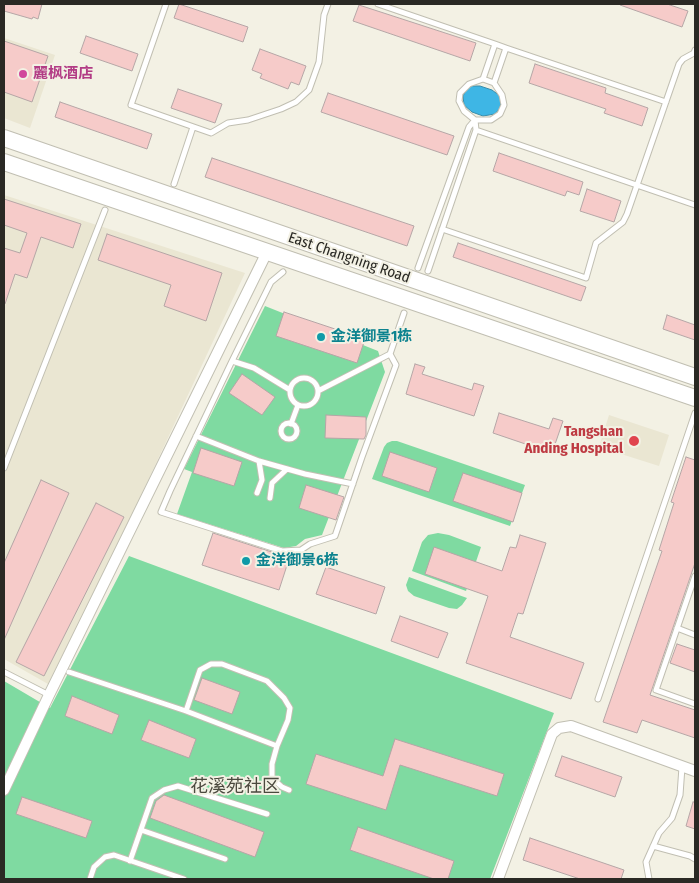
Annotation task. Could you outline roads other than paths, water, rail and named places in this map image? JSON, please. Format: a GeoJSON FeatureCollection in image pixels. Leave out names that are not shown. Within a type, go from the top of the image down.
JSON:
{"type":"FeatureCollection","features":[{"type":"Feature","properties":{"kind":"main road","name":"East Changning Road"},"geometry":{"type":"LineString","coordinates":[[4,138],[695,377]]}},
{"type":"Feature","properties":{"kind":"main road","name":"East Changning Road"},"geometry":{"type":"LineString","coordinates":[[4,162],[695,398]]}},
{"type":"Feature","properties":{"kind":"street"},"geometry":{"type":"LineString","coordinates":[[4,790],[49,694],[267,252]]}},
{"type":"Feature","properties":{"kind":"street"},"geometry":{"type":"LineString","coordinates":[[498,879],[552,734],[559,728],[571,726],[695,771]]}},
{"type":"Feature","properties":{"kind":"lane"},"geometry":{"type":"LineString","coordinates":[[166,4],[131,105],[211,133],[228,123],[248,120],[281,109],[296,102],[309,90],[318,62],[324,16],[328,4]]}},
{"type":"Feature","properties":{"kind":"lane"},"geometry":{"type":"LineString","coordinates":[[378,4],[666,102]]}},
{"type":"Feature","properties":{"kind":"lane"},"geometry":{"type":"LineString","coordinates":[[483,80],[495,44]]}},
{"type":"Feature","properties":{"kind":"lane"},"geometry":{"type":"LineString","coordinates":[[494,83],[506,48]]}},
{"type":"Feature","properties":{"kind":"lane"},"geometry":{"type":"LineString","coordinates":[[442,229],[586,278],[596,243],[623,222],[628,214],[679,64],[683,59],[695,52]]}},
{"type":"Feature","properties":{"kind":"lane"},"geometry":{"type":"LineString","coordinates":[[483,80],[494,83],[502,95],[504,105],[500,114],[491,120],[475,120],[464,111],[459,102],[460,93],[469,84],[483,80]]}},
{"type":"Feature","properties":{"kind":"lane"},"geometry":{"type":"LineString","coordinates":[[428,271],[476,130],[475,120]]}},
{"type":"Feature","properties":{"kind":"lane"},"geometry":{"type":"LineString","coordinates":[[418,268],[469,127],[475,120]]}},
{"type":"Feature","properties":{"kind":"lane"},"geometry":{"type":"LineString","coordinates":[[174,184],[193,127]]}},
{"type":"Feature","properties":{"kind":"lane"},"geometry":{"type":"LineString","coordinates":[[476,130],[695,205]]}},
{"type":"Feature","properties":{"kind":"lane"},"geometry":{"type":"LineString","coordinates":[[4,468],[104,210]]}},
{"type":"Feature","properties":{"kind":"lane"},"geometry":{"type":"LineString","coordinates":[[283,272],[271,282],[161,512],[282,552],[301,550],[310,544],[336,536],[396,365],[390,354]]}},
{"type":"Feature","properties":{"kind":"lane"},"geometry":{"type":"LineString","coordinates":[[318,391],[390,354],[404,313]]}},
{"type":"Feature","properties":{"kind":"lane"},"geometry":{"type":"LineString","coordinates":[[232,361],[254,368],[290,390]]}},
{"type":"Feature","properties":{"kind":"lane"},"geometry":{"type":"LineString","coordinates":[[302,378],[306,378],[314,383],[318,391],[312,403],[308,405],[298,405],[291,399],[290,390],[294,382],[302,378]]}},
{"type":"Feature","properties":{"kind":"lane"},"geometry":{"type":"LineString","coordinates":[[291,424],[298,405]]}},
{"type":"Feature","properties":{"kind":"lane"},"geometry":{"type":"LineString","coordinates":[[598,699],[695,413]]}},
{"type":"Feature","properties":{"kind":"lane"},"geometry":{"type":"LineString","coordinates":[[196,436],[259,461],[304,474],[353,484]]}},
{"type":"Feature","properties":{"kind":"lane"},"geometry":{"type":"LineString","coordinates":[[257,493],[262,480],[259,461]]}},
{"type":"Feature","properties":{"kind":"lane"},"geometry":{"type":"LineString","coordinates":[[270,498],[272,483],[287,469]]}},
{"type":"Feature","properties":{"kind":"lane"},"geometry":{"type":"LineString","coordinates":[[695,576],[656,690],[695,704]]}},
{"type":"Feature","properties":{"kind":"lane"},"geometry":{"type":"LineString","coordinates":[[677,628],[695,635]]}},
{"type":"Feature","properties":{"kind":"lane"},"geometry":{"type":"LineString","coordinates":[[186,711],[200,670],[211,664],[222,664],[267,681],[284,698],[290,708],[288,720],[276,746],[272,764],[272,778],[282,787],[289,790]]}},
{"type":"Feature","properties":{"kind":"lane"},"geometry":{"type":"LineString","coordinates":[[4,672],[49,694]]}},
{"type":"Feature","properties":{"kind":"lane"},"geometry":{"type":"LineString","coordinates":[[69,672],[186,711],[276,746]]}},
{"type":"Feature","properties":{"kind":"lane"},"geometry":{"type":"LineString","coordinates":[[649,879],[646,862],[659,834],[672,818],[680,795],[682,767]]}},
{"type":"Feature","properties":{"kind":"lane"},"geometry":{"type":"LineString","coordinates":[[130,861],[152,798],[164,790],[178,786],[266,814]]}},
{"type":"Feature","properties":{"kind":"lane"},"geometry":{"type":"LineString","coordinates":[[141,830],[225,860]]}},
{"type":"Feature","properties":{"kind":"lane"},"geometry":{"type":"LineString","coordinates":[[653,846],[695,859]]}},
{"type":"Feature","properties":{"kind":"lane"},"geometry":{"type":"LineString","coordinates":[[90,879],[94,867],[104,857],[114,855],[184,879]]}},
{"type":"Feature","properties":{"kind":"water"},"geometry":{"type":"Polygon","coordinates":[[[471,86],[480,86],[492,90],[500,96],[500,108],[495,114],[483,116],[472,112],[464,105],[463,96],[471,86]]]}},
{"type":"Feature","properties":{"kind":"place","name":"麗枫酒店"},"geometry":{"type":"Point","coordinates":[23,74]}},
{"type":"Feature","properties":{"kind":"place","name":"金洋御景1栋"},"geometry":{"type":"Point","coordinates":[321,337]}},
{"type":"Feature","properties":{"kind":"place","name":"Tangshan Anding Hospital"},"geometry":{"type":"Point","coordinates":[634,441]}},
{"type":"Feature","properties":{"kind":"place","name":"金洋御景6栋"},"geometry":{"type":"Point","coordinates":[246,561]}},
{"type":"Feature","properties":{"kind":"district","name":"花溪苑社区"},"geometry":{"type":"Point","coordinates":[235,787]}}]}
